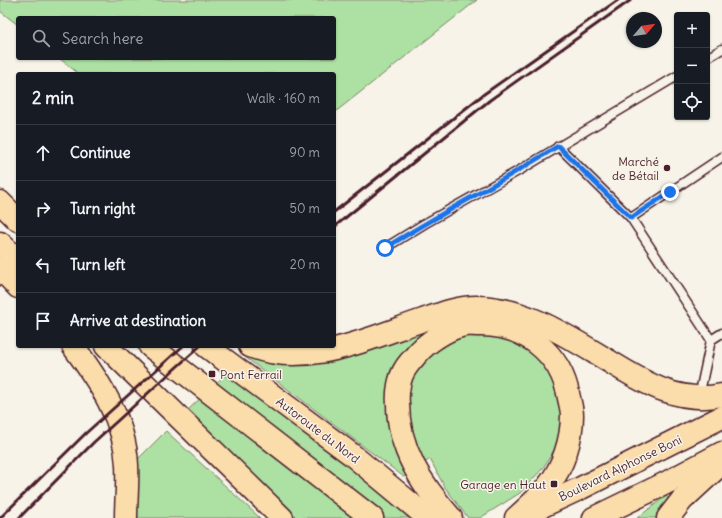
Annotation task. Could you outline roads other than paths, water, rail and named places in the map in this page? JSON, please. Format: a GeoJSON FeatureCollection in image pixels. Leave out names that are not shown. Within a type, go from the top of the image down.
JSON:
{"type":"FeatureCollection","features":[{"type":"Feature","properties":{"kind":"main road"},"geometry":{"type":"LineString","coordinates":[[0,185],[16,199]]}},
{"type":"Feature","properties":{"kind":"main road"},"geometry":{"type":"LineString","coordinates":[[0,202],[16,218]]}},
{"type":"Feature","properties":{"kind":"main road"},"geometry":{"type":"LineString","coordinates":[[0,242],[16,258]]}},
{"type":"Feature","properties":{"kind":"main road"},"geometry":{"type":"LineString","coordinates":[[0,268],[16,285]]}},
{"type":"Feature","properties":{"kind":"main road"},"geometry":{"type":"LineString","coordinates":[[259,348],[276,352],[303,354],[333,350],[451,310],[476,307],[505,310],[535,319],[645,383],[676,395],[699,397],[722,395]]}},
{"type":"Feature","properties":{"kind":"main road"},"geometry":{"type":"LineString","coordinates":[[451,518],[414,469],[402,440],[398,419],[398,393],[404,369],[420,350],[436,337],[461,326],[490,324],[511,329],[532,338],[550,355],[562,375],[568,389],[572,414],[571,432],[557,472],[547,487],[517,518]]}},
{"type":"Feature","properties":{"kind":"main road"},"geometry":{"type":"LineString","coordinates":[[75,348],[93,372],[109,399],[122,433],[127,465],[126,518]]}},
{"type":"Feature","properties":{"kind":"main road"},"geometry":{"type":"LineString","coordinates":[[108,348],[282,518]]}},
{"type":"Feature","properties":{"kind":"main road"},"geometry":{"type":"LineString","coordinates":[[153,348],[372,518]]}},
{"type":"Feature","properties":{"kind":"main road","name":"Autoroute du Nord"},"geometry":{"type":"LineString","coordinates":[[209,348],[351,454],[428,518]]}},
{"type":"Feature","properties":{"kind":"main road","name":"Boulevard Alphonse Boni"},"geometry":{"type":"LineString","coordinates":[[517,518],[581,488],[722,417]]}},
{"type":"Feature","properties":{"kind":"main road"},"geometry":{"type":"LineString","coordinates":[[594,518],[664,484],[722,453]]}},
{"type":"Feature","properties":{"kind":"main road"},"geometry":{"type":"LineString","coordinates":[[668,518],[682,500],[722,462]]}},
{"type":"Feature","properties":{"kind":"lane"},"geometry":{"type":"LineString","coordinates":[[710,56],[722,49]]}},
{"type":"Feature","properties":{"kind":"lane"},"geometry":{"type":"LineString","coordinates":[[385,248],[424,224],[520,170],[674,78]]}},
{"type":"Feature","properties":{"kind":"lane"},"geometry":{"type":"LineString","coordinates":[[558,146],[631,218],[711,340],[699,397]]}},
{"type":"Feature","properties":{"kind":"lane"},"geometry":{"type":"LineString","coordinates":[[631,218],[722,157]]}},
{"type":"Feature","properties":{"kind":"lane"},"geometry":{"type":"LineString","coordinates":[[711,340],[722,333]]}},
{"type":"Feature","properties":{"kind":"railway"},"geometry":{"type":"LineString","coordinates":[[336,210],[484,94],[618,0]]}},
{"type":"Feature","properties":{"kind":"railway"},"geometry":{"type":"LineString","coordinates":[[336,225],[490,100],[631,0]]}},
{"type":"Feature","properties":{"kind":"railway"},"geometry":{"type":"LineString","coordinates":[[0,518],[86,433],[181,348]]}},
{"type":"Feature","properties":{"kind":"railway"},"geometry":{"type":"LineString","coordinates":[[19,518],[94,442],[198,348]]}},
{"type":"Feature","properties":{"kind":"place","name":"Marché de Bétail"},"geometry":{"type":"Point","coordinates":[667,168]}},
{"type":"Feature","properties":{"kind":"place","name":"Pont Ferrail"},"geometry":{"type":"Point","coordinates":[212,374]}},
{"type":"Feature","properties":{"kind":"place","name":"Garage en Haut"},"geometry":{"type":"Point","coordinates":[554,484]}}]}
